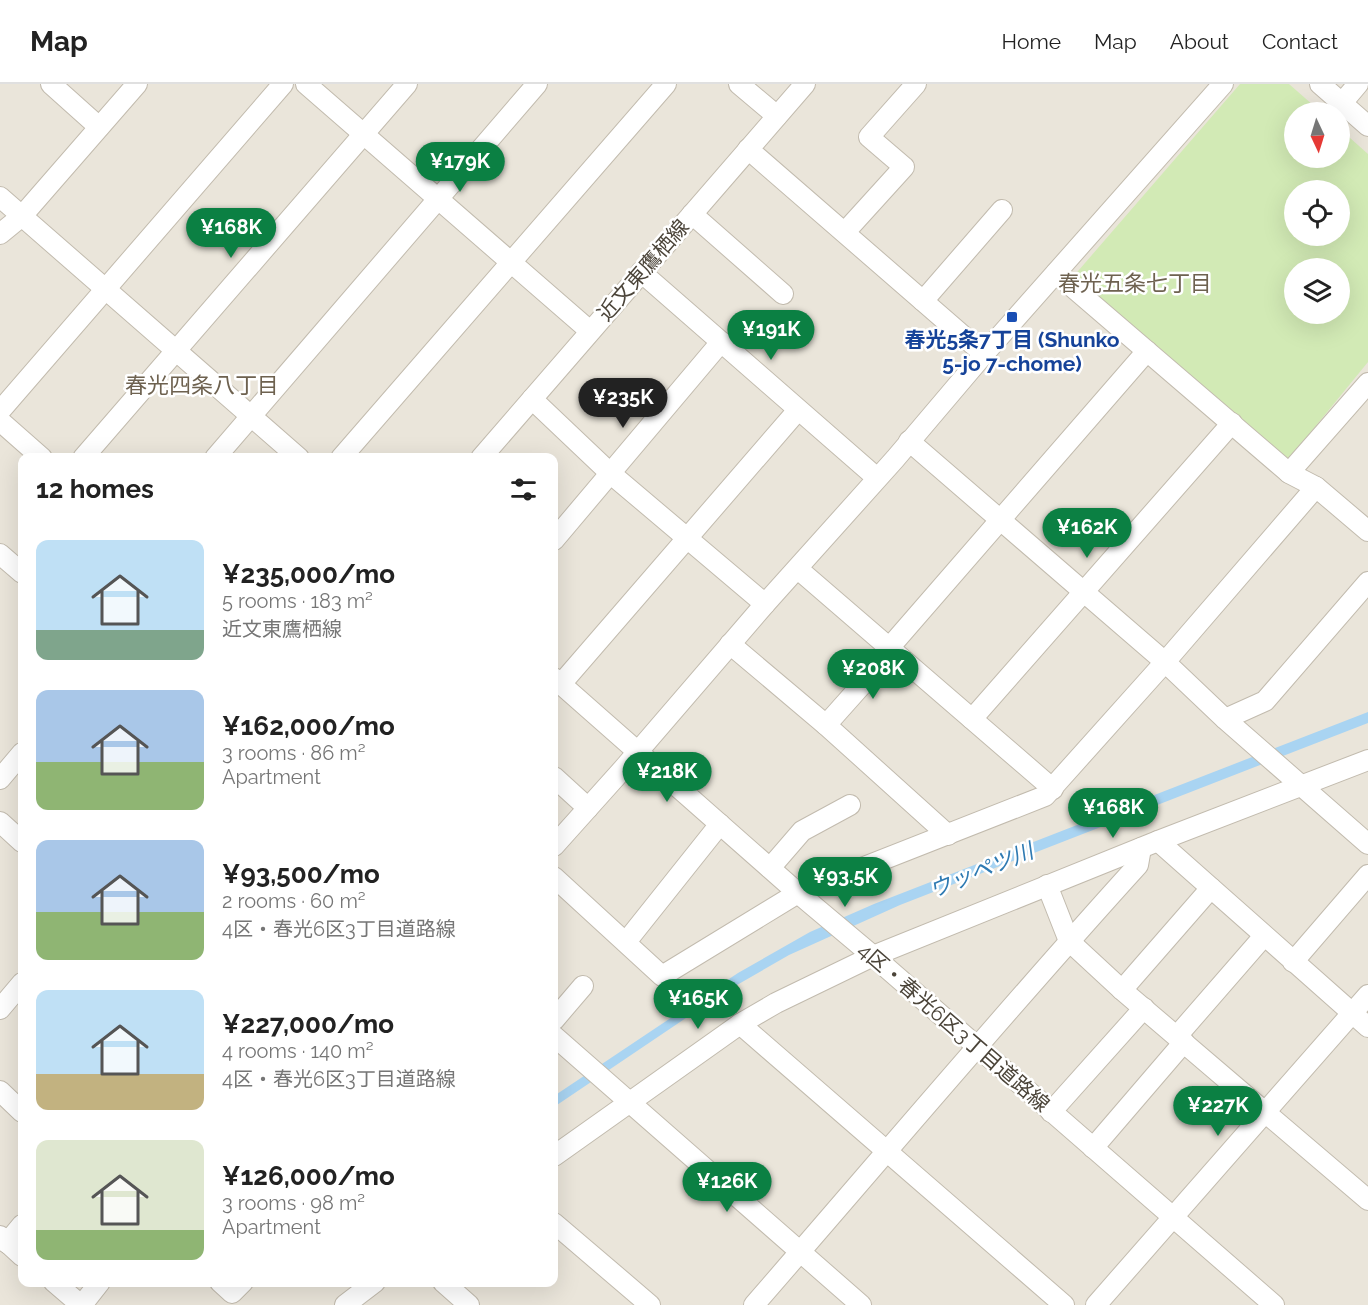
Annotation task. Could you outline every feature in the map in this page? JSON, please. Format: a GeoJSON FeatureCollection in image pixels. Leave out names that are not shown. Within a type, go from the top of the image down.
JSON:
{"type":"FeatureCollection","features":[{"type":"Feature","properties":{"kind":"street"},"geometry":{"type":"LineString","coordinates":[[51,84],[99,127]]}},
{"type":"Feature","properties":{"kind":"street"},"geometry":{"type":"LineString","coordinates":[[0,234],[22,216],[137,84]]}},
{"type":"Feature","properties":{"kind":"street"},"geometry":{"type":"LineString","coordinates":[[0,411],[283,84]]}},
{"type":"Feature","properties":{"kind":"street"},"geometry":{"type":"LineString","coordinates":[[306,84],[590,331]]}},
{"type":"Feature","properties":{"kind":"street"},"geometry":{"type":"LineString","coordinates":[[87,453],[407,84]]}},
{"type":"Feature","properties":{"kind":"street"},"geometry":{"type":"LineString","coordinates":[[219,453],[537,84]]}},
{"type":"Feature","properties":{"kind":"street"},"geometry":{"type":"LineString","coordinates":[[345,453],[666,84]]}},
{"type":"Feature","properties":{"kind":"street"},"geometry":{"type":"LineString","coordinates":[[739,84],[777,116]]}},
{"type":"Feature","properties":{"kind":"street","name":"近文東鷹栖線"},"geometry":{"type":"LineString","coordinates":[[485,453],[805,84]]}},
{"type":"Feature","properties":{"kind":"street"},"geometry":{"type":"LineString","coordinates":[[845,232],[903,167],[869,137],[916,84]]}},
{"type":"Feature","properties":{"kind":"street"},"geometry":{"type":"LineString","coordinates":[[558,842],[1223,84]]}},
{"type":"Feature","properties":{"kind":"street"},"geometry":{"type":"LineString","coordinates":[[1320,84],[1341,102]]}},
{"type":"Feature","properties":{"kind":"street"},"geometry":{"type":"LineString","coordinates":[[1343,102],[1358,84]]}},
{"type":"Feature","properties":{"kind":"street"},"geometry":{"type":"LineString","coordinates":[[1350,110],[1368,126]]}},
{"type":"Feature","properties":{"kind":"street"},"geometry":{"type":"LineString","coordinates":[[748,149],[984,354]]}},
{"type":"Feature","properties":{"kind":"street"},"geometry":{"type":"LineString","coordinates":[[0,198],[293,453]]}},
{"type":"Feature","properties":{"kind":"street"},"geometry":{"type":"LineString","coordinates":[[923,301],[1002,210]]}},
{"type":"Feature","properties":{"kind":"street"},"geometry":{"type":"LineString","coordinates":[[692,214],[783,294]]}},
{"type":"Feature","properties":{"kind":"street"},"geometry":{"type":"LineString","coordinates":[[641,272],[877,478]]}},
{"type":"Feature","properties":{"kind":"street"},"geometry":{"type":"LineString","coordinates":[[1056,273],[1289,472],[1316,487],[1368,531]]}},
{"type":"Feature","properties":{"kind":"street"},"geometry":{"type":"LineString","coordinates":[[558,535],[721,342]]}},
{"type":"Feature","properties":{"kind":"street"},"geometry":{"type":"LineString","coordinates":[[826,726],[1147,351]]}},
{"type":"Feature","properties":{"kind":"street"},"geometry":{"type":"LineString","coordinates":[[1289,472],[1368,383]]}},
{"type":"Feature","properties":{"kind":"street"},"geometry":{"type":"LineString","coordinates":[[532,399],[610,473],[765,604]]}},
{"type":"Feature","properties":{"kind":"street"},"geometry":{"type":"LineString","coordinates":[[558,680],[688,538],[798,410]]}},
{"type":"Feature","properties":{"kind":"street"},"geometry":{"type":"LineString","coordinates":[[0,421],[36,453]]}},
{"type":"Feature","properties":{"kind":"street"},"geometry":{"type":"LineString","coordinates":[[972,719],[1232,423]]}},
{"type":"Feature","properties":{"kind":"street"},"geometry":{"type":"LineString","coordinates":[[909,441],[1165,662],[1368,844]]}},
{"type":"Feature","properties":{"kind":"street"},"geometry":{"type":"LineString","coordinates":[[558,881],[662,976],[801,896],[1045,796],[1165,662],[1316,487]]}},
{"type":"Feature","properties":{"kind":"street"},"geometry":{"type":"LineString","coordinates":[[0,554],[18,570]]}},
{"type":"Feature","properties":{"kind":"street"},"geometry":{"type":"LineString","coordinates":[[798,569],[1053,789]]}},
{"type":"Feature","properties":{"kind":"street"},"geometry":{"type":"LineString","coordinates":[[1232,724],[1265,701],[1368,582]]}},
{"type":"Feature","properties":{"kind":"street"},"geometry":{"type":"LineString","coordinates":[[730,644],[948,835]]}},
{"type":"Feature","properties":{"kind":"street","name":"4区・春光6区3丁目道路線"},"geometry":{"type":"LineString","coordinates":[[558,682],[801,896],[1173,1216],[1268,1303]]}},
{"type":"Feature","properties":{"kind":"street"},"geometry":{"type":"LineString","coordinates":[[0,779],[18,758]]}},
{"type":"Feature","properties":{"kind":"street"},"geometry":{"type":"LineString","coordinates":[[558,1153],[624,1097],[740,1024],[867,951],[1047,885],[1150,844],[1295,780],[1368,760]]}},
{"type":"Feature","properties":{"kind":"street"},"geometry":{"type":"LineString","coordinates":[[558,781],[588,808]]}},
{"type":"Feature","properties":{"kind":"street"},"geometry":{"type":"LineString","coordinates":[[770,868],[802,831],[850,805]]}},
{"type":"Feature","properties":{"kind":"street"},"geometry":{"type":"LineString","coordinates":[[0,822],[18,838]]}},
{"type":"Feature","properties":{"kind":"street"},"geometry":{"type":"LineString","coordinates":[[626,942],[720,824]]}},
{"type":"Feature","properties":{"kind":"street"},"geometry":{"type":"LineString","coordinates":[[1150,844],[1211,888],[1368,1027]]}},
{"type":"Feature","properties":{"kind":"street"},"geometry":{"type":"LineString","coordinates":[[756,1305],[976,1046],[1138,866],[1150,844]]}},
{"type":"Feature","properties":{"kind":"street"},"geometry":{"type":"LineString","coordinates":[[1293,962],[1368,875]]}},
{"type":"Feature","properties":{"kind":"street"},"geometry":{"type":"LineString","coordinates":[[1047,885],[1069,941],[1122,990],[1368,1200]]}},
{"type":"Feature","properties":{"kind":"street"},"geometry":{"type":"LineString","coordinates":[[1122,990],[1211,888]]}},
{"type":"Feature","properties":{"kind":"street"},"geometry":{"type":"LineString","coordinates":[[1093,1148],[1264,936]]}},
{"type":"Feature","properties":{"kind":"street"},"geometry":{"type":"LineString","coordinates":[[558,1015],[583,986]]}},
{"type":"Feature","properties":{"kind":"street"},"geometry":{"type":"LineString","coordinates":[[0,1009],[18,988]]}},
{"type":"Feature","properties":{"kind":"street"},"geometry":{"type":"LineString","coordinates":[[1096,1305],[1368,995]]}},
{"type":"Feature","properties":{"kind":"street"},"geometry":{"type":"LineString","coordinates":[[1052,1112],[1144,1008]]}},
{"type":"Feature","properties":{"kind":"street"},"geometry":{"type":"LineString","coordinates":[[740,1024],[1064,1305]]}},
{"type":"Feature","properties":{"kind":"street"},"geometry":{"type":"LineString","coordinates":[[559,1041],[861,1305]]}},
{"type":"Feature","properties":{"kind":"street"},"geometry":{"type":"LineString","coordinates":[[0,1091],[18,1108]]}},
{"type":"Feature","properties":{"kind":"street"},"geometry":{"type":"LineString","coordinates":[[558,1226],[650,1305]]}},
{"type":"Feature","properties":{"kind":"street"},"geometry":{"type":"LineString","coordinates":[[18,1228],[4,1239],[18,1252]]}},
{"type":"Feature","properties":{"kind":"street"},"geometry":{"type":"LineString","coordinates":[[60,1287],[81,1305],[96,1287]]}},
{"type":"Feature","properties":{"kind":"street"},"geometry":{"type":"LineString","coordinates":[[225,1287],[232,1293],[238,1287]]}},
{"type":"Feature","properties":{"kind":"street"},"geometry":{"type":"LineString","coordinates":[[345,1305],[368,1287]]}},
{"type":"Feature","properties":{"kind":"street"},"geometry":{"type":"LineString","coordinates":[[449,1287],[469,1305]]}},
{"type":"Feature","properties":{"kind":"shaded area"},"geometry":{"type":"Polygon","coordinates":[[[0,84],[1368,84],[1368,1305],[0,1305],[0,84]]]}},
{"type":"Feature","properties":{"kind":"green space"},"geometry":{"type":"Polygon","coordinates":[[[1240,84],[1289,84],[1310,102],[1284,102],[1284,168],[1350,168],[1350,138],[1368,154],[1368,362],[1288,460],[1072,278],[1240,84]]]}},
{"type":"Feature","properties":{"kind":"water","name":"ウッペツ川"},"geometry":{"type":"Polygon","coordinates":[[[1368,712],[1368,723],[900,905],[789,955],[723,993],[558,1104],[558,1093],[738,973],[810,932],[874,904],[1368,712]]]}},
{"type":"Feature","properties":{"kind":"place","name":"春光5条7丁目 (Shunko 5-jo 7-chome)"},"geometry":{"type":"Point","coordinates":[1012,317]}},
{"type":"Feature","properties":{"kind":"district","name":"春光五条七丁目"},"geometry":{"type":"Point","coordinates":[1135,283]}},
{"type":"Feature","properties":{"kind":"district","name":"春光四条八丁目"},"geometry":{"type":"Point","coordinates":[202,385]}}]}
